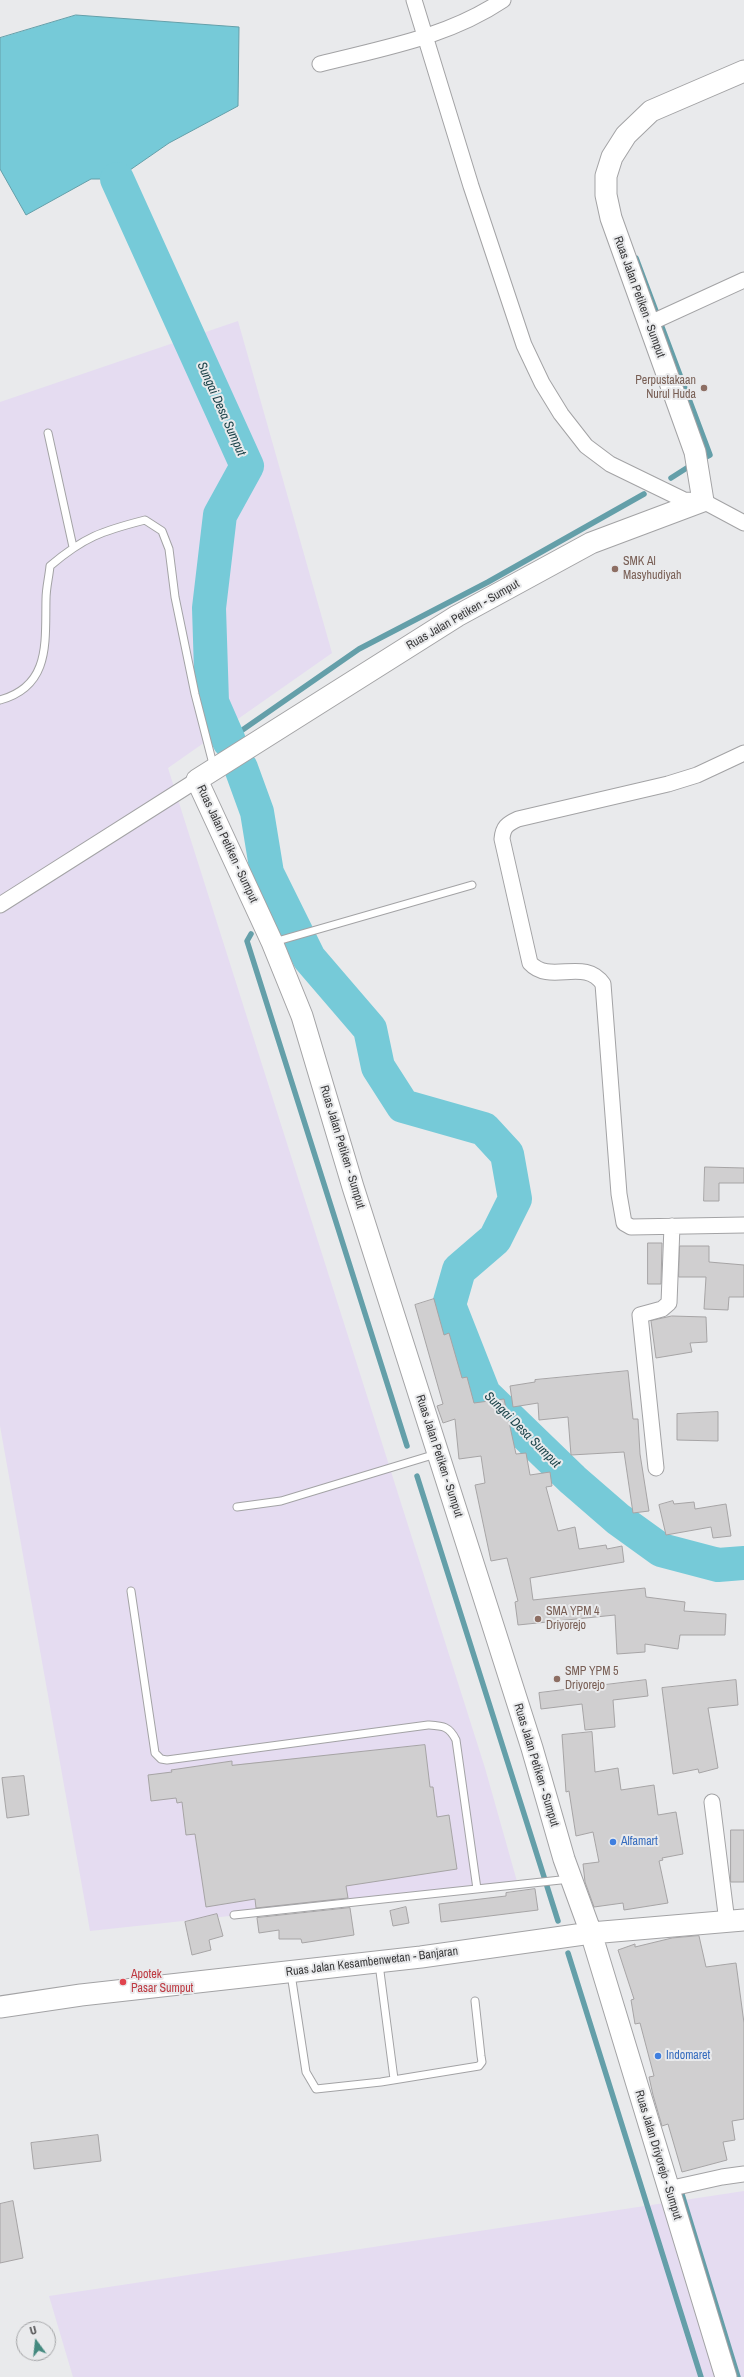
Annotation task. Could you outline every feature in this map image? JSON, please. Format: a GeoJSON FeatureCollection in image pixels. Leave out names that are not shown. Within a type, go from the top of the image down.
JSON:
{"type":"FeatureCollection","features":[{"type":"Feature","properties":{"kind":"main road","name":"Ruas Jalan Petiken - Sumput"},"geometry":{"type":"LineString","coordinates":[[591,1933],[572,1879],[353,1187],[280,940],[197,780],[457,616],[591,543],[703,500],[695,452],[648,324],[612,218],[606,195],[606,176],[612,157],[626,135],[651,111],[744,71]]}},
{"type":"Feature","properties":{"kind":"main road","name":"Ruas Jalan Kesambenwetan - Banjaran"},"geometry":{"type":"LineString","coordinates":[[0,2007],[81,1995],[290,1972],[591,1933],[735,1921]]}},
{"type":"Feature","properties":{"kind":"main road","name":"Ruas Jalan Driyorejo - Sumput"},"geometry":{"type":"LineString","coordinates":[[591,1933],[726,2377]]}},
{"type":"Feature","properties":{"kind":"street"},"geometry":{"type":"LineString","coordinates":[[414,0],[471,186],[524,345],[542,383],[586,446],[610,464],[684,500],[703,500],[744,523]]}},
{"type":"Feature","properties":{"kind":"street"},"geometry":{"type":"LineString","coordinates":[[320,64],[425,38],[482,14],[503,0]]}},
{"type":"Feature","properties":{"kind":"street"},"geometry":{"type":"LineString","coordinates":[[648,324],[744,280]]}},
{"type":"Feature","properties":{"kind":"street"},"geometry":{"type":"LineString","coordinates":[[744,753],[697,775],[518,820],[507,824],[503,830],[503,850],[530,963],[536,969],[546,972],[589,972],[598,977],[603,984],[619,1194],[624,1223],[632,1227],[744,1225]]}},
{"type":"Feature","properties":{"kind":"street"},"geometry":{"type":"LineString","coordinates":[[0,905],[197,780]]}},
{"type":"Feature","properties":{"kind":"street"},"geometry":{"type":"LineString","coordinates":[[656,1468],[640,1315],[662,1309],[669,1302],[672,1226]]}},
{"type":"Feature","properties":{"kind":"street"},"geometry":{"type":"LineString","coordinates":[[712,1802],[735,1921]]}},
{"type":"Feature","properties":{"kind":"street"},"geometry":{"type":"LineString","coordinates":[[668,2189],[722,2177],[744,2174]]}},
{"type":"Feature","properties":{"kind":"lane"},"geometry":{"type":"LineString","coordinates":[[48,433],[73,547]]}},
{"type":"Feature","properties":{"kind":"lane"},"geometry":{"type":"LineString","coordinates":[[0,700],[29,687],[42,663],[46,632],[46,597],[50,566],[73,547],[102,531],[145,520],[162,531],[169,549],[175,597],[195,694],[214,768]]}},
{"type":"Feature","properties":{"kind":"lane"},"geometry":{"type":"LineString","coordinates":[[280,940],[472,885]]}},
{"type":"Feature","properties":{"kind":"lane"},"geometry":{"type":"LineString","coordinates":[[237,1507],[281,1501],[438,1453]]}},
{"type":"Feature","properties":{"kind":"lane"},"geometry":{"type":"LineString","coordinates":[[131,1592],[155,1753],[158,1757],[167,1760],[428,1726],[444,1726],[450,1729],[456,1740],[477,1889]]}},
{"type":"Feature","properties":{"kind":"lane"},"geometry":{"type":"LineString","coordinates":[[234,1915],[572,1879]]}},
{"type":"Feature","properties":{"kind":"lane"},"geometry":{"type":"LineString","coordinates":[[379,1961],[394,2079]]}},
{"type":"Feature","properties":{"kind":"lane"},"geometry":{"type":"LineString","coordinates":[[290,1972],[306,2072],[316,2089],[479,2066],[482,2062],[475,2001]]}},
{"type":"Feature","properties":{"kind":"shaded area"},"geometry":{"type":"Polygon","coordinates":[[[238,321],[332,653],[168,768],[485,1768],[518,1885],[90,1931],[0,1426],[0,402],[238,321]]]}},
{"type":"Feature","properties":{"kind":"shaded area"},"geometry":{"type":"Polygon","coordinates":[[[744,2191],[744,2377],[73,2377],[49,2296],[744,2191]]]}},
{"type":"Feature","properties":{"kind":"water"},"geometry":{"type":"Polygon","coordinates":[[[76,15],[239,27],[238,106],[169,143],[117,179],[91,179],[26,215],[0,169],[0,38],[76,15]]]}},
{"type":"Feature","properties":{"kind":"building"},"geometry":{"type":"Polygon","coordinates":[[[705,1167],[744,1168],[744,1183],[719,1183],[719,1201],[704,1201],[705,1167]]]}},
{"type":"Feature","properties":{"kind":"building"},"geometry":{"type":"Polygon","coordinates":[[[648,1243],[662,1243],[661,1284],[648,1284],[648,1243]]]}},
{"type":"Feature","properties":{"kind":"building"},"geometry":{"type":"Polygon","coordinates":[[[680,1246],[709,1246],[709,1262],[744,1265],[744,1297],[729,1297],[728,1310],[704,1309],[706,1277],[679,1277],[680,1246]]]}},
{"type":"Feature","properties":{"kind":"building"},"geometry":{"type":"Polygon","coordinates":[[[434,1299],[444,1335],[449,1333],[462,1378],[467,1377],[474,1403],[504,1399],[516,1454],[526,1453],[530,1475],[550,1472],[552,1486],[546,1487],[558,1531],[575,1527],[579,1549],[606,1545],[607,1549],[622,1546],[624,1562],[530,1578],[533,1600],[645,1588],[646,1597],[685,1602],[684,1611],[726,1614],[725,1635],[680,1635],[678,1649],[645,1644],[645,1652],[617,1654],[615,1615],[518,1625],[515,1602],[518,1601],[507,1558],[491,1561],[475,1485],[485,1483],[481,1456],[459,1459],[455,1419],[443,1423],[437,1406],[443,1404],[415,1305],[434,1299]]]}},
{"type":"Feature","properties":{"kind":"building"},"geometry":{"type":"Polygon","coordinates":[[[672,1316],[706,1317],[707,1342],[690,1343],[692,1352],[656,1358],[651,1321],[672,1316]]]}},
{"type":"Feature","properties":{"kind":"building"},"geometry":{"type":"Polygon","coordinates":[[[628,1371],[633,1419],[638,1419],[640,1454],[649,1511],[633,1513],[624,1452],[571,1455],[568,1417],[539,1420],[538,1403],[513,1407],[510,1386],[535,1382],[535,1380],[628,1371]]]}},
{"type":"Feature","properties":{"kind":"building"},"geometry":{"type":"Polygon","coordinates":[[[718,1412],[718,1441],[677,1440],[677,1414],[718,1412]]]}},
{"type":"Feature","properties":{"kind":"building"},"geometry":{"type":"Polygon","coordinates":[[[673,1501],[674,1504],[694,1502],[695,1509],[726,1504],[731,1536],[713,1538],[711,1527],[666,1535],[659,1505],[673,1501]]]}},
{"type":"Feature","properties":{"kind":"building"},"geometry":{"type":"Polygon","coordinates":[[[646,1680],[648,1696],[613,1700],[615,1727],[585,1730],[582,1704],[541,1709],[539,1693],[646,1680]]]}},
{"type":"Feature","properties":{"kind":"building"},"geometry":{"type":"Polygon","coordinates":[[[736,1680],[738,1705],[708,1708],[718,1768],[699,1773],[698,1769],[673,1774],[662,1688],[736,1680]]]}},
{"type":"Feature","properties":{"kind":"building"},"geometry":{"type":"Polygon","coordinates":[[[592,1732],[595,1772],[618,1768],[621,1790],[654,1785],[658,1815],[676,1812],[683,1854],[662,1858],[663,1860],[659,1861],[668,1903],[624,1910],[623,1903],[594,1907],[585,1882],[583,1864],[599,1862],[593,1832],[576,1836],[569,1791],[566,1792],[562,1735],[592,1732]]]}},
{"type":"Feature","properties":{"kind":"building"},"geometry":{"type":"Polygon","coordinates":[[[425,1745],[430,1787],[433,1787],[437,1817],[449,1815],[457,1869],[346,1886],[348,1898],[256,1908],[255,1899],[206,1907],[195,1834],[186,1835],[182,1802],[177,1803],[176,1798],[151,1801],[148,1775],[172,1772],[171,1770],[232,1761],[232,1765],[425,1745]]]}},
{"type":"Feature","properties":{"kind":"building"},"geometry":{"type":"Polygon","coordinates":[[[24,1776],[29,1815],[7,1818],[2,1778],[24,1776]]]}},
{"type":"Feature","properties":{"kind":"building"},"geometry":{"type":"Polygon","coordinates":[[[731,1830],[744,1830],[744,1882],[731,1882],[731,1830]]]}},
{"type":"Feature","properties":{"kind":"building"},"geometry":{"type":"Polygon","coordinates":[[[535,1889],[538,1910],[441,1922],[439,1904],[506,1896],[506,1893],[535,1889]]]}},
{"type":"Feature","properties":{"kind":"building"},"geometry":{"type":"Polygon","coordinates":[[[406,1907],[409,1923],[393,1926],[390,1911],[406,1907]]]}},
{"type":"Feature","properties":{"kind":"building"},"geometry":{"type":"Polygon","coordinates":[[[350,1908],[354,1935],[302,1943],[301,1939],[279,1939],[279,1930],[259,1933],[257,1918],[350,1908]]]}},
{"type":"Feature","properties":{"kind":"building"},"geometry":{"type":"Polygon","coordinates":[[[217,1914],[223,1936],[209,1940],[211,1950],[192,1955],[185,1922],[217,1914]]]}},
{"type":"Feature","properties":{"kind":"building"},"geometry":{"type":"Polygon","coordinates":[[[699,1936],[706,1967],[736,1963],[744,2023],[744,2119],[732,2121],[735,2140],[723,2142],[727,2160],[682,2172],[668,2124],[662,2126],[653,2095],[649,2077],[654,2076],[640,2023],[635,2024],[631,2000],[634,1999],[618,1950],[635,1944],[635,1947],[672,1938],[699,1936]]]}},
{"type":"Feature","properties":{"kind":"building"},"geometry":{"type":"Polygon","coordinates":[[[98,2135],[101,2161],[34,2169],[31,2143],[98,2135]]]}},
{"type":"Feature","properties":{"kind":"building"},"geometry":{"type":"Polygon","coordinates":[[[13,2201],[23,2258],[0,2263],[0,2204],[13,2201]]]}},
{"type":"Feature","properties":{"kind":"waterway","name":"Sungai Desa Sumput"},"geometry":{"type":"LineString","coordinates":[[117,179],[247,466],[220,515],[209,608],[212,702],[229,741]]}},
{"type":"Feature","properties":{"kind":"waterway"},"geometry":{"type":"LineString","coordinates":[[636,258],[710,455],[700,460]]}},
{"type":"Feature","properties":{"kind":"waterway"},"geometry":{"type":"LineString","coordinates":[[671,478],[693,464]]}},
{"type":"Feature","properties":{"kind":"waterway"},"geometry":{"type":"LineString","coordinates":[[228,740],[359,649],[488,582],[644,494]]}},
{"type":"Feature","properties":{"kind":"waterway"},"geometry":{"type":"LineString","coordinates":[[241,770],[249,756]]}},
{"type":"Feature","properties":{"kind":"waterway","name":"Sungai Desa Sumput"},"geometry":{"type":"LineString","coordinates":[[241,768],[257,812],[267,873],[309,958],[370,1029],[378,1067],[403,1106],[484,1129],[507,1154],[515,1199],[495,1239],[459,1270],[449,1305],[484,1394],[573,1480],[618,1519],[661,1550],[718,1565],[744,1563]]}},
{"type":"Feature","properties":{"kind":"waterway"},"geometry":{"type":"LineString","coordinates":[[269,898],[275,888]]}},
{"type":"Feature","properties":{"kind":"waterway"},"geometry":{"type":"LineString","coordinates":[[251,934],[247,941],[407,1446]]}},
{"type":"Feature","properties":{"kind":"waterway"},"geometry":{"type":"LineString","coordinates":[[417,1476],[558,1921]]}},
{"type":"Feature","properties":{"kind":"waterway"},"geometry":{"type":"LineString","coordinates":[[568,1953],[701,2377]]}},
{"type":"Feature","properties":{"kind":"waterway"},"geometry":{"type":"LineString","coordinates":[[685,2190],[681,2191],[738,2377]]}},
{"type":"Feature","properties":{"kind":"place","name":"Perpustakaan Nurul Huda"},"geometry":{"type":"Point","coordinates":[704,388]}},
{"type":"Feature","properties":{"kind":"place","name":"SMK Al Masyhudiyah"},"geometry":{"type":"Point","coordinates":[615,569]}},
{"type":"Feature","properties":{"kind":"place","name":"SMA YPM 4 Driyorejo"},"geometry":{"type":"Point","coordinates":[538,1619]}},
{"type":"Feature","properties":{"kind":"place","name":"SMP YPM 5 Driyorejo"},"geometry":{"type":"Point","coordinates":[557,1679]}},
{"type":"Feature","properties":{"kind":"place","name":"Alfamart"},"geometry":{"type":"Point","coordinates":[613,1842]}},
{"type":"Feature","properties":{"kind":"place","name":"Apotek Pasar Sumput"},"geometry":{"type":"Point","coordinates":[123,1982]}},
{"type":"Feature","properties":{"kind":"place","name":"Indomaret"},"geometry":{"type":"Point","coordinates":[658,2056]}}]}
